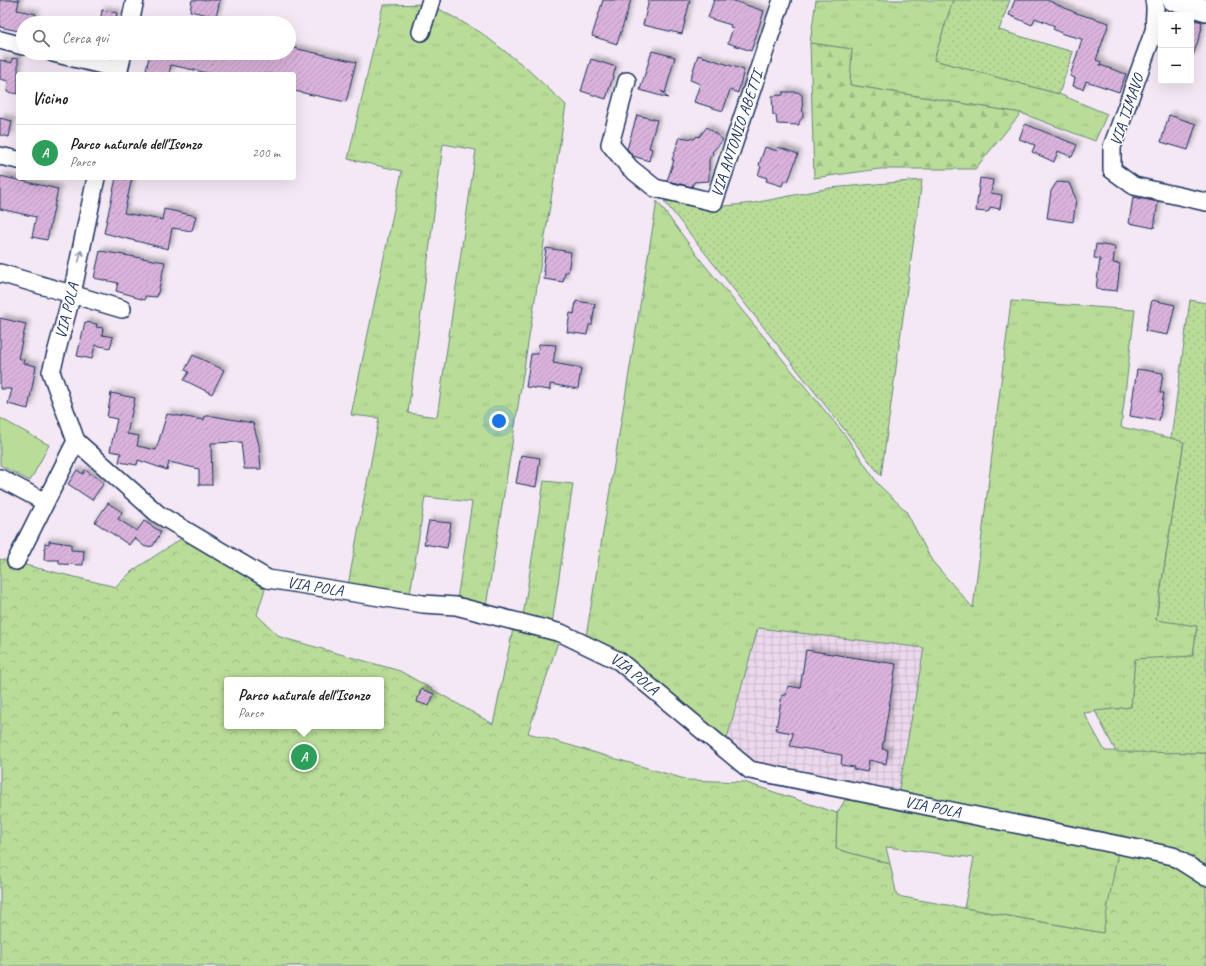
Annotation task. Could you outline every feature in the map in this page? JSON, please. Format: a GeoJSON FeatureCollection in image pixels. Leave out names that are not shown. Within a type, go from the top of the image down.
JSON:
{"type":"FeatureCollection","features":[{"type":"Feature","properties":{"kind":"main road"},"geometry":{"type":"LineString","coordinates":[[1180,12],[1206,10]]}},
{"type":"Feature","properties":{"kind":"street"},"geometry":{"type":"LineString","coordinates":[[132,16],[135,0]]}},
{"type":"Feature","properties":{"kind":"street"},"geometry":{"type":"LineString","coordinates":[[421,32],[430,0]]}},
{"type":"Feature","properties":{"kind":"street","name":"VIA ANTONIO ABETTI"},"geometry":{"type":"LineString","coordinates":[[627,81],[610,144],[630,168],[655,188],[714,202],[782,0]]}},
{"type":"Feature","properties":{"kind":"street","name":"VIA TIMAVO"},"geometry":{"type":"LineString","coordinates":[[1154,0],[1156,10],[1154,22],[1158,19]]}},
{"type":"Feature","properties":{"kind":"street","name":"VIA TIMAVO"},"geometry":{"type":"LineString","coordinates":[[1158,35],[1112,147],[1112,170],[1134,186],[1206,202]]}},
{"type":"Feature","properties":{"kind":"street"},"geometry":{"type":"LineString","coordinates":[[0,40],[16,44]]}},
{"type":"Feature","properties":{"kind":"street"},"geometry":{"type":"LineString","coordinates":[[92,60],[120,65]]}},
{"type":"Feature","properties":{"kind":"street"},"geometry":{"type":"LineString","coordinates":[[0,156],[16,160]]}},
{"type":"Feature","properties":{"kind":"street","name":"VIA POLA"},"geometry":{"type":"LineString","coordinates":[[96,180],[72,294],[51,372],[76,441],[158,514],[268,579],[423,604],[456,606],[561,633],[585,643],[618,661],[750,770],[1173,856],[1206,876]]}},
{"type":"Feature","properties":{"kind":"street"},"geometry":{"type":"LineString","coordinates":[[0,273],[122,309]]}},
{"type":"Feature","properties":{"kind":"street"},"geometry":{"type":"LineString","coordinates":[[16,561],[76,441]]}},
{"type":"Feature","properties":{"kind":"street"},"geometry":{"type":"LineString","coordinates":[[0,478],[45,502]]}},
{"type":"Feature","properties":{"kind":"shaded area"},"geometry":{"type":"Polygon","coordinates":[[[757,628],[924,648],[897,800],[750,770],[724,749],[757,628]]]}},
{"type":"Feature","properties":{"kind":"green space"},"geometry":{"type":"Polygon","coordinates":[[[816,0],[953,0],[934,60],[1059,94],[1107,114],[1095,141],[1021,113],[850,85],[851,49],[810,43],[816,0]]]}},
{"type":"Feature","properties":{"kind":"green space"},"geometry":{"type":"Polygon","coordinates":[[[953,0],[1010,0],[999,30],[1073,52],[1059,94],[934,60],[953,0]]]}},
{"type":"Feature","properties":{"kind":"green space"},"geometry":{"type":"Polygon","coordinates":[[[430,4],[480,32],[524,66],[566,105],[485,613],[456,606],[472,502],[425,497],[409,601],[347,591],[379,418],[351,415],[402,171],[348,159],[383,5],[430,4]],[[443,144],[408,413],[437,417],[476,150],[443,144]]]}},
{"type":"Feature","properties":{"kind":"green space"},"geometry":{"type":"Polygon","coordinates":[[[810,43],[852,49],[850,85],[1021,113],[975,169],[880,169],[814,178],[810,43]]]}},
{"type":"Feature","properties":{"kind":"green space"},"geometry":{"type":"Polygon","coordinates":[[[922,180],[881,476],[664,201],[715,207],[754,203],[830,188],[922,180]]]}},
{"type":"Feature","properties":{"kind":"green space"},"geometry":{"type":"Polygon","coordinates":[[[657,201],[703,263],[845,435],[878,484],[906,511],[932,561],[973,608],[1011,301],[1135,310],[1121,427],[1184,441],[1156,619],[1197,626],[1193,656],[1135,660],[1131,707],[1084,713],[1105,751],[1206,753],[1206,877],[1103,933],[964,908],[974,858],[886,847],[890,864],[836,849],[837,813],[845,800],[897,800],[924,648],[758,628],[724,749],[585,643],[657,201]]]}},
{"type":"Feature","properties":{"kind":"green space"},"geometry":{"type":"Polygon","coordinates":[[[1190,300],[1206,303],[1206,753],[1116,752],[1095,711],[1131,707],[1135,659],[1193,656],[1197,626],[1156,620],[1184,442],[1171,438],[1190,300]]]}},
{"type":"Feature","properties":{"kind":"green space"},"geometry":{"type":"Polygon","coordinates":[[[0,418],[49,445],[30,481],[0,465],[0,418]]]}},
{"type":"Feature","properties":{"kind":"green space"},"geometry":{"type":"Polygon","coordinates":[[[544,481],[573,484],[552,624],[523,616],[544,481]]]}},
{"type":"Feature","properties":{"kind":"green space"},"geometry":{"type":"Polygon","coordinates":[[[190,533],[268,579],[257,615],[280,637],[400,671],[493,724],[515,620],[561,633],[528,733],[688,780],[744,782],[837,813],[836,849],[890,864],[897,896],[1103,933],[1119,845],[1206,877],[1206,966],[0,966],[0,559],[116,587],[132,571],[190,533]]]}},
{"type":"Feature","properties":{"kind":"building"},"geometry":{"type":"Polygon","coordinates":[[[0,0],[19,0],[17,10],[36,14],[36,16],[16,16],[16,30],[0,27],[0,0]]]}},
{"type":"Feature","properties":{"kind":"building"},"geometry":{"type":"Polygon","coordinates":[[[192,0],[220,0],[216,16],[190,11],[192,0]]]}},
{"type":"Feature","properties":{"kind":"building"},"geometry":{"type":"Polygon","coordinates":[[[603,0],[631,0],[617,44],[592,36],[603,0]]]}},
{"type":"Feature","properties":{"kind":"building"},"geometry":{"type":"Polygon","coordinates":[[[649,0],[690,0],[682,34],[643,25],[649,0]]]}},
{"type":"Feature","properties":{"kind":"building"},"geometry":{"type":"Polygon","coordinates":[[[714,0],[731,0],[764,11],[751,51],[728,43],[733,28],[730,27],[731,25],[708,18],[714,0]]]}},
{"type":"Feature","properties":{"kind":"building"},"geometry":{"type":"Polygon","coordinates":[[[1015,0],[1047,0],[1076,13],[1109,23],[1096,60],[1101,62],[1100,65],[1126,74],[1119,92],[1086,81],[1083,89],[1073,86],[1075,78],[1070,76],[1082,39],[1063,34],[1053,29],[1055,26],[1035,18],[1032,25],[1009,15],[1015,0]]]}},
{"type":"Feature","properties":{"kind":"building"},"geometry":{"type":"Polygon","coordinates":[[[102,10],[117,13],[116,16],[101,16],[102,10]]]}},
{"type":"Feature","properties":{"kind":"building"},"geometry":{"type":"Polygon","coordinates":[[[1194,20],[1202,22],[1202,28],[1194,53],[1194,20]]]}},
{"type":"Feature","properties":{"kind":"building"},"geometry":{"type":"Polygon","coordinates":[[[296,49],[356,62],[346,102],[296,91],[296,72],[203,72],[171,65],[169,72],[145,72],[148,60],[296,60],[296,49]]]}},
{"type":"Feature","properties":{"kind":"building"},"geometry":{"type":"Polygon","coordinates":[[[652,51],[675,57],[665,93],[661,91],[668,98],[640,90],[652,51]]]}},
{"type":"Feature","properties":{"kind":"building"},"geometry":{"type":"Polygon","coordinates":[[[698,55],[744,70],[738,93],[730,90],[723,111],[694,102],[700,84],[690,80],[698,55]]]}},
{"type":"Feature","properties":{"kind":"building"},"geometry":{"type":"Polygon","coordinates":[[[12,58],[18,60],[18,72],[16,72],[16,94],[7,92],[8,81],[0,79],[0,60],[12,63],[12,58]]]}},
{"type":"Feature","properties":{"kind":"building"},"geometry":{"type":"Polygon","coordinates":[[[591,59],[616,67],[606,99],[581,91],[591,59]]]}},
{"type":"Feature","properties":{"kind":"building"},"geometry":{"type":"Polygon","coordinates":[[[783,92],[798,92],[802,95],[803,117],[799,122],[799,125],[777,124],[776,115],[773,115],[772,96],[783,95],[783,92]]]}},
{"type":"Feature","properties":{"kind":"building"},"geometry":{"type":"Polygon","coordinates":[[[637,115],[657,120],[649,148],[652,149],[649,161],[633,156],[627,149],[637,115]]]}},
{"type":"Feature","properties":{"kind":"building"},"geometry":{"type":"Polygon","coordinates":[[[1169,115],[1196,124],[1188,150],[1161,142],[1169,115]]]}},
{"type":"Feature","properties":{"kind":"building"},"geometry":{"type":"Polygon","coordinates":[[[0,118],[12,121],[9,137],[0,135],[0,118]]]}},
{"type":"Feature","properties":{"kind":"building"},"geometry":{"type":"Polygon","coordinates":[[[1025,124],[1077,145],[1072,157],[1058,151],[1054,162],[1032,152],[1035,145],[1019,139],[1025,124]]]}},
{"type":"Feature","properties":{"kind":"building"},"geometry":{"type":"Polygon","coordinates":[[[707,127],[723,140],[712,152],[713,154],[709,159],[709,181],[694,182],[692,187],[667,181],[680,137],[694,139],[697,136],[699,137],[707,127]]]}},
{"type":"Feature","properties":{"kind":"building"},"geometry":{"type":"Polygon","coordinates":[[[765,147],[777,151],[778,147],[798,154],[788,182],[784,180],[782,186],[766,181],[767,178],[758,175],[761,167],[759,165],[765,147]]]}},
{"type":"Feature","properties":{"kind":"building"},"geometry":{"type":"Polygon","coordinates":[[[0,176],[58,189],[47,240],[32,237],[36,217],[0,209],[0,176]]]}},
{"type":"Feature","properties":{"kind":"building"},"geometry":{"type":"Polygon","coordinates":[[[980,178],[993,180],[991,193],[1002,195],[1000,209],[990,207],[989,211],[986,212],[976,211],[980,178]]]}},
{"type":"Feature","properties":{"kind":"building"},"geometry":{"type":"Polygon","coordinates":[[[116,180],[132,180],[124,213],[162,220],[164,209],[196,216],[192,231],[172,228],[168,249],[104,233],[116,180]]]}},
{"type":"Feature","properties":{"kind":"building"},"geometry":{"type":"Polygon","coordinates":[[[1057,182],[1069,183],[1076,199],[1073,222],[1047,218],[1051,191],[1057,182]]]}},
{"type":"Feature","properties":{"kind":"building"},"geometry":{"type":"Polygon","coordinates":[[[1133,197],[1158,202],[1154,228],[1129,223],[1133,197]]]}},
{"type":"Feature","properties":{"kind":"building"},"geometry":{"type":"Polygon","coordinates":[[[1096,244],[1115,247],[1113,263],[1120,264],[1117,291],[1096,289],[1100,259],[1094,258],[1096,244]]]}},
{"type":"Feature","properties":{"kind":"building"},"geometry":{"type":"Polygon","coordinates":[[[546,248],[571,252],[568,272],[565,272],[563,282],[544,279],[545,271],[543,271],[546,248]]]}},
{"type":"Feature","properties":{"kind":"building"},"geometry":{"type":"Polygon","coordinates":[[[100,251],[165,262],[157,297],[145,296],[145,300],[134,297],[116,291],[118,283],[94,278],[100,251]]]}},
{"type":"Feature","properties":{"kind":"building"},"geometry":{"type":"Polygon","coordinates":[[[1152,300],[1175,305],[1168,335],[1145,331],[1152,300]]]}},
{"type":"Feature","properties":{"kind":"building"},"geometry":{"type":"Polygon","coordinates":[[[576,301],[595,304],[592,325],[589,325],[587,335],[567,332],[570,313],[574,314],[576,301]]]}},
{"type":"Feature","properties":{"kind":"building"},"geometry":{"type":"Polygon","coordinates":[[[0,318],[26,324],[18,358],[24,360],[23,363],[36,366],[28,409],[8,404],[12,389],[0,389],[0,318]]]}},
{"type":"Feature","properties":{"kind":"building"},"geometry":{"type":"Polygon","coordinates":[[[85,322],[97,324],[96,327],[103,328],[102,335],[113,337],[110,348],[95,345],[92,359],[77,356],[85,322]]]}},
{"type":"Feature","properties":{"kind":"building"},"geometry":{"type":"Polygon","coordinates":[[[539,344],[556,345],[553,363],[581,368],[578,389],[550,384],[550,390],[526,387],[531,354],[538,354],[539,344]]]}},
{"type":"Feature","properties":{"kind":"building"},"geometry":{"type":"Polygon","coordinates":[[[193,355],[224,370],[212,394],[184,380],[189,372],[185,370],[193,355]]]}},
{"type":"Feature","properties":{"kind":"building"},"geometry":{"type":"Polygon","coordinates":[[[1137,369],[1163,373],[1160,393],[1164,393],[1159,421],[1130,416],[1137,369]]]}},
{"type":"Feature","properties":{"kind":"building"},"geometry":{"type":"Polygon","coordinates":[[[111,393],[135,398],[127,434],[139,436],[137,446],[156,450],[167,414],[204,420],[205,416],[213,416],[253,423],[259,445],[261,469],[244,469],[241,442],[211,443],[212,485],[199,485],[199,469],[169,462],[167,470],[138,460],[137,465],[119,462],[121,453],[110,451],[117,419],[107,417],[111,393]]]}},
{"type":"Feature","properties":{"kind":"building"},"geometry":{"type":"Polygon","coordinates":[[[521,455],[540,458],[536,487],[516,483],[521,455]]]}},
{"type":"Feature","properties":{"kind":"building"},"geometry":{"type":"Polygon","coordinates":[[[77,470],[83,474],[85,470],[104,483],[92,500],[68,484],[77,470]]]}},
{"type":"Feature","properties":{"kind":"building"},"geometry":{"type":"Polygon","coordinates":[[[108,503],[122,512],[118,519],[137,531],[144,521],[161,532],[153,546],[145,547],[134,538],[129,545],[95,522],[108,503]]]}},
{"type":"Feature","properties":{"kind":"building"},"geometry":{"type":"Polygon","coordinates":[[[429,521],[451,523],[447,548],[424,544],[429,521]]]}},
{"type":"Feature","properties":{"kind":"building"},"geometry":{"type":"Polygon","coordinates":[[[49,541],[71,544],[71,550],[84,551],[83,565],[59,564],[59,560],[44,560],[45,543],[49,544],[49,541]]]}},
{"type":"Feature","properties":{"kind":"building"},"geometry":{"type":"Polygon","coordinates":[[[806,650],[896,664],[882,749],[888,750],[886,764],[869,760],[867,772],[853,769],[854,767],[841,765],[842,755],[790,746],[793,733],[776,730],[782,695],[786,695],[788,686],[800,688],[806,650]]]}},
{"type":"Feature","properties":{"kind":"building"},"geometry":{"type":"Polygon","coordinates":[[[421,689],[434,694],[429,706],[417,702],[421,689]]]}},
{"type":"Feature","properties":{"kind":"place","name":"Parco naturale dell'Isonzo"},"geometry":{"type":"Point","coordinates":[304,757]}}]}
